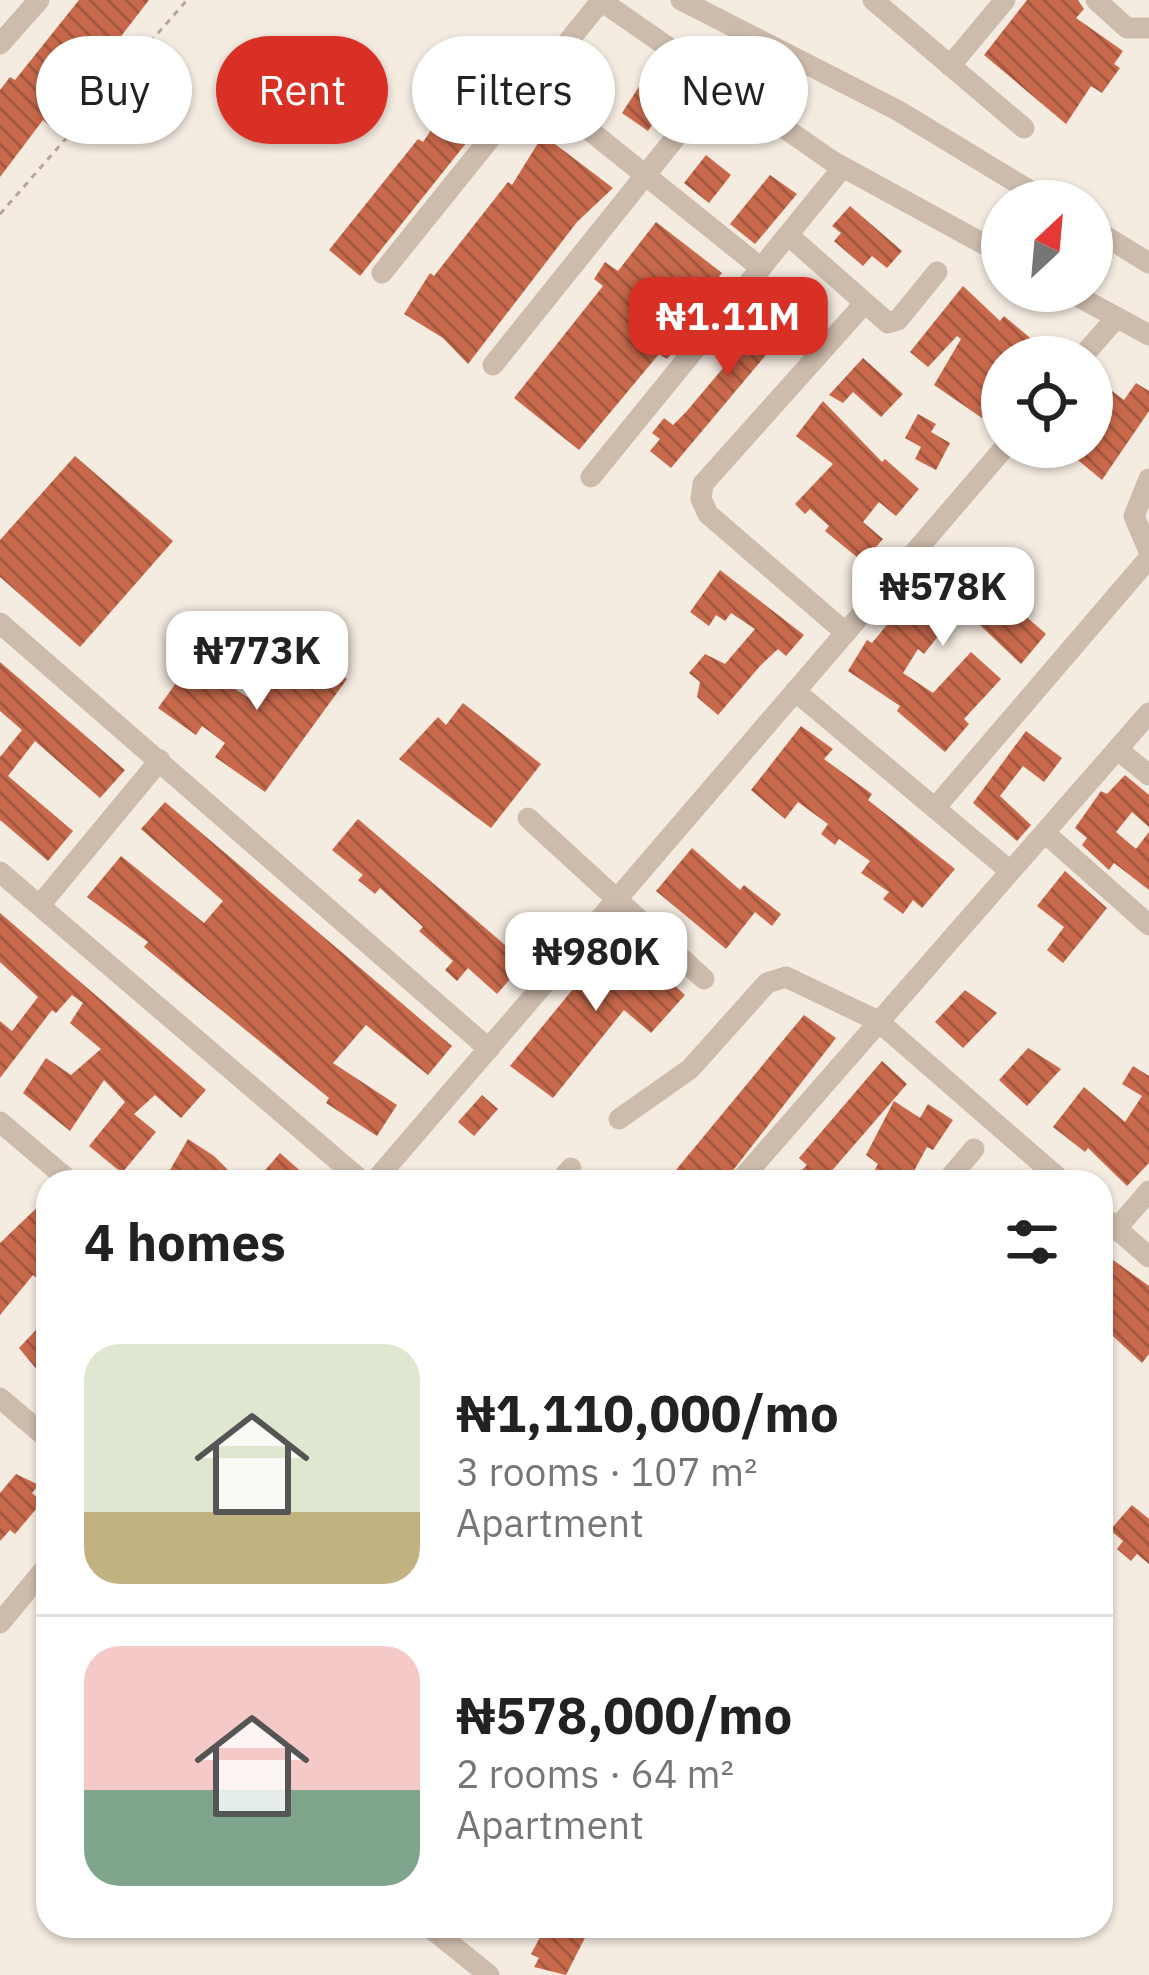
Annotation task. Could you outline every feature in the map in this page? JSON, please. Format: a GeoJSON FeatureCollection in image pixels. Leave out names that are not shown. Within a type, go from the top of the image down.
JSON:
{"type":"FeatureCollection","features":[{"type":"Feature","properties":{"kind":"street"},"geometry":{"type":"LineString","coordinates":[[0,44],[38,0]]}},
{"type":"Feature","properties":{"kind":"street"},"geometry":{"type":"LineString","coordinates":[[572,36],[600,0],[843,167],[981,243]]}},
{"type":"Feature","properties":{"kind":"street"},"geometry":{"type":"LineString","coordinates":[[681,0],[898,110],[1013,180]]}},
{"type":"Feature","properties":{"kind":"street"},"geometry":{"type":"LineString","coordinates":[[873,0],[1024,128]]}},
{"type":"Feature","properties":{"kind":"street"},"geometry":{"type":"LineString","coordinates":[[950,66],[1005,0]]}},
{"type":"Feature","properties":{"kind":"street"},"geometry":{"type":"LineString","coordinates":[[1096,0],[1127,28],[1149,28]]}},
{"type":"Feature","properties":{"kind":"street"},"geometry":{"type":"LineString","coordinates":[[382,273],[486,144]]}},
{"type":"Feature","properties":{"kind":"street"},"geometry":{"type":"LineString","coordinates":[[606,144],[761,268]]}},
{"type":"Feature","properties":{"kind":"street"},"geometry":{"type":"LineString","coordinates":[[493,365],[670,144]]}},
{"type":"Feature","properties":{"kind":"street"},"geometry":{"type":"LineString","coordinates":[[591,477],[843,167]]}},
{"type":"Feature","properties":{"kind":"street"},"geometry":{"type":"LineString","coordinates":[[788,235],[888,323],[898,320],[937,272]]}},
{"type":"Feature","properties":{"kind":"street"},"geometry":{"type":"LineString","coordinates":[[1113,241],[1149,263]]}},
{"type":"Feature","properties":{"kind":"street"},"geometry":{"type":"LineString","coordinates":[[846,633],[708,514],[701,499],[703,484],[863,304]]}},
{"type":"Feature","properties":{"kind":"street"},"geometry":{"type":"LineString","coordinates":[[1105,312],[1149,334]]}},
{"type":"Feature","properties":{"kind":"street"},"geometry":{"type":"LineString","coordinates":[[1100,336],[1116,318]]}},
{"type":"Feature","properties":{"kind":"street"},"geometry":{"type":"LineString","coordinates":[[384,1170],[987,468]]}},
{"type":"Feature","properties":{"kind":"street"},"geometry":{"type":"LineString","coordinates":[[935,808],[1149,554],[1134,516],[1149,479]]}},
{"type":"Feature","properties":{"kind":"street"},"geometry":{"type":"LineString","coordinates":[[0,623],[489,1048]]}},
{"type":"Feature","properties":{"kind":"street"},"geometry":{"type":"LineString","coordinates":[[796,691],[1010,871]]}},
{"type":"Feature","properties":{"kind":"street"},"geometry":{"type":"LineString","coordinates":[[749,1170],[1149,713]]}},
{"type":"Feature","properties":{"kind":"street"},"geometry":{"type":"LineString","coordinates":[[1118,750],[1149,776]]}},
{"type":"Feature","properties":{"kind":"street"},"geometry":{"type":"LineString","coordinates":[[40,905],[160,760]]}},
{"type":"Feature","properties":{"kind":"street"},"geometry":{"type":"LineString","coordinates":[[528,818],[619,896],[704,979]]}},
{"type":"Feature","properties":{"kind":"street"},"geometry":{"type":"LineString","coordinates":[[1045,833],[1149,925]]}},
{"type":"Feature","properties":{"kind":"street"},"geometry":{"type":"LineString","coordinates":[[0,872],[349,1170]]}},
{"type":"Feature","properties":{"kind":"street"},"geometry":{"type":"LineString","coordinates":[[619,1119],[700,1060],[775,978],[801,980],[878,1022],[1050,1170]]}},
{"type":"Feature","properties":{"kind":"street"},"geometry":{"type":"LineString","coordinates":[[0,1121],[57,1170]]}},
{"type":"Feature","properties":{"kind":"street"},"geometry":{"type":"LineString","coordinates":[[956,1170],[974,1149]]}},
{"type":"Feature","properties":{"kind":"street"},"geometry":{"type":"LineString","coordinates":[[1113,1220],[1149,1191]]}},
{"type":"Feature","properties":{"kind":"street"},"geometry":{"type":"LineString","coordinates":[[1113,1231],[1149,1257]]}},
{"type":"Feature","properties":{"kind":"street"},"geometry":{"type":"LineString","coordinates":[[0,1398],[36,1429]]}},
{"type":"Feature","properties":{"kind":"street"},"geometry":{"type":"LineString","coordinates":[[0,1623],[36,1579]]}},
{"type":"Feature","properties":{"kind":"street"},"geometry":{"type":"LineString","coordinates":[[443,1938],[489,1975]]}},
{"type":"Feature","properties":{"kind":"path"},"geometry":{"type":"LineString","coordinates":[[0,214],[187,0]]}},
{"type":"Feature","properties":{"kind":"building"},"geometry":{"type":"Polygon","coordinates":[[[79,0],[149,0],[121,36],[50,36],[79,0]]]}},
{"type":"Feature","properties":{"kind":"building"},"geometry":{"type":"Polygon","coordinates":[[[1027,0],[1078,0],[1084,9],[1076,18],[1123,51],[1114,64],[1120,68],[1102,93],[1091,86],[1066,124],[984,55],[1027,0]]]}},
{"type":"Feature","properties":{"kind":"building"},"geometry":{"type":"Polygon","coordinates":[[[36,54],[36,129],[0,177],[0,90],[10,77],[15,80],[36,54]]]}},
{"type":"Feature","properties":{"kind":"building"},"geometry":{"type":"Polygon","coordinates":[[[639,87],[639,125],[622,113],[639,87]]]}},
{"type":"Feature","properties":{"kind":"building"},"geometry":{"type":"Polygon","coordinates":[[[414,144],[465,144],[360,276],[329,250],[414,144]]]}},
{"type":"Feature","properties":{"kind":"building"},"geometry":{"type":"Polygon","coordinates":[[[537,144],[555,144],[613,188],[577,222],[468,364],[443,338],[404,314],[430,273],[434,276],[508,182],[512,185],[537,144]]]}},
{"type":"Feature","properties":{"kind":"building"},"geometry":{"type":"Polygon","coordinates":[[[706,155],[731,175],[709,203],[684,183],[706,155]]]}},
{"type":"Feature","properties":{"kind":"building"},"geometry":{"type":"Polygon","coordinates":[[[770,175],[797,194],[755,244],[730,224],[770,175]]]}},
{"type":"Feature","properties":{"kind":"building"},"geometry":{"type":"Polygon","coordinates":[[[850,206],[902,251],[887,268],[872,256],[863,266],[834,241],[841,233],[832,226],[850,206]]]}},
{"type":"Feature","properties":{"kind":"building"},"geometry":{"type":"Polygon","coordinates":[[[656,222],[722,273],[680,327],[689,333],[667,359],[659,354],[579,450],[514,398],[603,286],[594,279],[605,262],[618,271],[656,222]]]}},
{"type":"Feature","properties":{"kind":"building"},"geometry":{"type":"Polygon","coordinates":[[[793,285],[812,300],[671,468],[650,451],[660,439],[652,433],[664,418],[673,425],[686,412],[793,285]]]}},
{"type":"Feature","properties":{"kind":"building"},"geometry":{"type":"Polygon","coordinates":[[[963,286],[981,303],[981,312],[990,312],[1000,321],[1004,316],[1028,336],[981,336],[981,417],[934,385],[961,339],[957,336],[928,367],[910,352],[963,286]]]}},
{"type":"Feature","properties":{"kind":"building"},"geometry":{"type":"Polygon","coordinates":[[[863,358],[903,394],[881,417],[853,392],[843,403],[829,395],[863,358]]]}},
{"type":"Feature","properties":{"kind":"building"},"geometry":{"type":"Polygon","coordinates":[[[1136,383],[1149,391],[1149,411],[1113,464],[1113,392],[1124,400],[1136,383]]]}},
{"type":"Feature","properties":{"kind":"building"},"geometry":{"type":"Polygon","coordinates":[[[823,401],[882,462],[885,459],[919,489],[896,516],[879,502],[863,522],[883,539],[863,562],[825,531],[829,526],[810,509],[805,514],[795,504],[833,464],[796,436],[823,401]]]}},
{"type":"Feature","properties":{"kind":"building"},"geometry":{"type":"Polygon","coordinates":[[[918,414],[936,424],[931,432],[950,443],[936,470],[915,459],[921,447],[905,438],[918,414]]]}},
{"type":"Feature","properties":{"kind":"building"},"geometry":{"type":"Polygon","coordinates":[[[75,456],[173,541],[80,647],[0,577],[0,540],[75,456]]]}},
{"type":"Feature","properties":{"kind":"building"},"geometry":{"type":"Polygon","coordinates":[[[1087,468],[1110,468],[1102,480],[1087,468]]]}},
{"type":"Feature","properties":{"kind":"building"},"geometry":{"type":"Polygon","coordinates":[[[949,549],[1046,634],[1021,664],[961,607],[924,654],[918,649],[903,673],[933,693],[971,652],[1001,679],[964,719],[969,724],[945,752],[897,711],[900,706],[848,671],[867,640],[872,643],[949,549]]]}},
{"type":"Feature","properties":{"kind":"building"},"geometry":{"type":"Polygon","coordinates":[[[720,570],[804,635],[786,656],[778,649],[718,715],[697,697],[700,682],[689,673],[705,654],[725,664],[755,629],[731,613],[725,621],[716,615],[709,626],[690,612],[720,570]]]}},
{"type":"Feature","properties":{"kind":"building"},"geometry":{"type":"Polygon","coordinates":[[[235,615],[280,620],[274,670],[229,664],[235,615]]]}},
{"type":"Feature","properties":{"kind":"building"},"geometry":{"type":"Polygon","coordinates":[[[296,643],[347,679],[265,792],[215,757],[225,743],[202,726],[196,735],[158,708],[192,661],[255,702],[296,643]]]}},
{"type":"Feature","properties":{"kind":"building"},"geometry":{"type":"Polygon","coordinates":[[[0,662],[125,770],[100,798],[35,741],[8,776],[73,831],[48,861],[0,820],[0,757],[22,730],[0,711],[0,662]]]}},
{"type":"Feature","properties":{"kind":"building"},"geometry":{"type":"Polygon","coordinates":[[[463,703],[541,764],[491,828],[399,759],[438,717],[446,725],[463,703]]]}},
{"type":"Feature","properties":{"kind":"building"},"geometry":{"type":"Polygon","coordinates":[[[801,726],[833,749],[824,759],[872,794],[868,800],[955,869],[922,908],[913,900],[903,914],[883,899],[889,892],[861,873],[870,861],[839,839],[835,845],[821,834],[828,824],[798,802],[785,819],[751,790],[801,726]]]}},
{"type":"Feature","properties":{"kind":"building"},"geometry":{"type":"Polygon","coordinates":[[[1026,731],[1062,758],[1044,782],[1023,766],[1000,796],[1031,825],[1017,841],[973,803],[1026,731]]]}},
{"type":"Feature","properties":{"kind":"building"},"geometry":{"type":"Polygon","coordinates":[[[1125,775],[1149,795],[1149,827],[1132,812],[1116,832],[1136,849],[1149,832],[1149,890],[1114,863],[1109,870],[1082,845],[1087,838],[1075,828],[1101,791],[1107,794],[1125,775]]]}},
{"type":"Feature","properties":{"kind":"building"},"geometry":{"type":"Polygon","coordinates":[[[165,802],[452,1046],[428,1075],[366,1025],[333,1063],[397,1105],[377,1136],[326,1103],[329,1098],[144,947],[148,942],[87,897],[121,856],[204,923],[223,901],[141,829],[165,802]]]}},
{"type":"Feature","properties":{"kind":"building"},"geometry":{"type":"Polygon","coordinates":[[[358,819],[525,962],[497,994],[468,968],[457,981],[445,970],[453,961],[419,931],[423,927],[380,888],[375,894],[358,880],[363,875],[332,850],[358,819]]]}},
{"type":"Feature","properties":{"kind":"building"},"geometry":{"type":"Polygon","coordinates":[[[692,848],[740,890],[744,885],[781,914],[772,926],[755,912],[726,949],[656,891],[692,848]]]}},
{"type":"Feature","properties":{"kind":"building"},"geometry":{"type":"Polygon","coordinates":[[[1065,871],[1107,908],[1063,963],[1047,950],[1064,927],[1037,906],[1065,871]]]}},
{"type":"Feature","properties":{"kind":"building"},"geometry":{"type":"Polygon","coordinates":[[[0,913],[206,1090],[181,1118],[155,1095],[134,1114],[156,1132],[124,1170],[118,1170],[89,1146],[125,1102],[104,1080],[70,1131],[23,1093],[46,1058],[71,1075],[101,1049],[70,1023],[83,1003],[72,995],[56,1013],[52,1010],[0,1078],[0,1021],[12,1031],[38,997],[0,962],[0,913]]]}},
{"type":"Feature","properties":{"kind":"building"},"geometry":{"type":"Polygon","coordinates":[[[618,934],[685,995],[651,1033],[624,1010],[553,1098],[510,1066],[618,934]]]}},
{"type":"Feature","properties":{"kind":"building"},"geometry":{"type":"Polygon","coordinates":[[[965,990],[997,1013],[963,1048],[935,1022],[965,990]]]}},
{"type":"Feature","properties":{"kind":"building"},"geometry":{"type":"Polygon","coordinates":[[[804,1015],[836,1038],[733,1170],[676,1170],[804,1015]]]}},
{"type":"Feature","properties":{"kind":"building"},"geometry":{"type":"Polygon","coordinates":[[[1028,1048],[1061,1069],[1027,1106],[999,1080],[1028,1048]]]}},
{"type":"Feature","properties":{"kind":"building"},"geometry":{"type":"Polygon","coordinates":[[[882,1061],[907,1084],[832,1170],[802,1170],[807,1165],[799,1158],[882,1061]]]}},
{"type":"Feature","properties":{"kind":"building"},"geometry":{"type":"Polygon","coordinates":[[[1133,1066],[1149,1076],[1149,1163],[1127,1186],[1088,1148],[1085,1152],[1053,1127],[1084,1087],[1125,1122],[1142,1096],[1122,1084],[1133,1066]]]}},
{"type":"Feature","properties":{"kind":"building"},"geometry":{"type":"Polygon","coordinates":[[[482,1095],[498,1109],[474,1136],[458,1122],[482,1095]]]}},
{"type":"Feature","properties":{"kind":"building"},"geometry":{"type":"Polygon","coordinates":[[[894,1101],[920,1118],[928,1104],[953,1120],[933,1150],[927,1147],[915,1170],[875,1170],[878,1164],[866,1155],[894,1101]]]}},
{"type":"Feature","properties":{"kind":"building"},"geometry":{"type":"Polygon","coordinates":[[[188,1139],[228,1170],[170,1170],[188,1139]]]}},
{"type":"Feature","properties":{"kind":"building"},"geometry":{"type":"Polygon","coordinates":[[[280,1153],[299,1170],[265,1170],[280,1153]]]}},
{"type":"Feature","properties":{"kind":"building"},"geometry":{"type":"Polygon","coordinates":[[[36,1208],[36,1277],[33,1275],[0,1315],[0,1243],[36,1208]]]}},
{"type":"Feature","properties":{"kind":"building"},"geometry":{"type":"Polygon","coordinates":[[[1113,1260],[1149,1286],[1149,1354],[1142,1363],[1113,1336],[1113,1260]]]}},
{"type":"Feature","properties":{"kind":"building"},"geometry":{"type":"Polygon","coordinates":[[[36,1330],[36,1369],[19,1348],[36,1330]]]}},
{"type":"Feature","properties":{"kind":"building"},"geometry":{"type":"Polygon","coordinates":[[[16,1474],[36,1484],[32,1493],[36,1509],[15,1534],[10,1530],[0,1541],[0,1493],[16,1474]]]}},
{"type":"Feature","properties":{"kind":"building"},"geometry":{"type":"Polygon","coordinates":[[[1132,1505],[1149,1519],[1149,1564],[1137,1554],[1131,1561],[1117,1549],[1123,1541],[1113,1527],[1132,1505]]]}},
{"type":"Feature","properties":{"kind":"building"},"geometry":{"type":"Polygon","coordinates":[[[540,1938],[585,1938],[566,1975],[534,1967],[539,1958],[531,1954],[540,1938]]]}}]}
